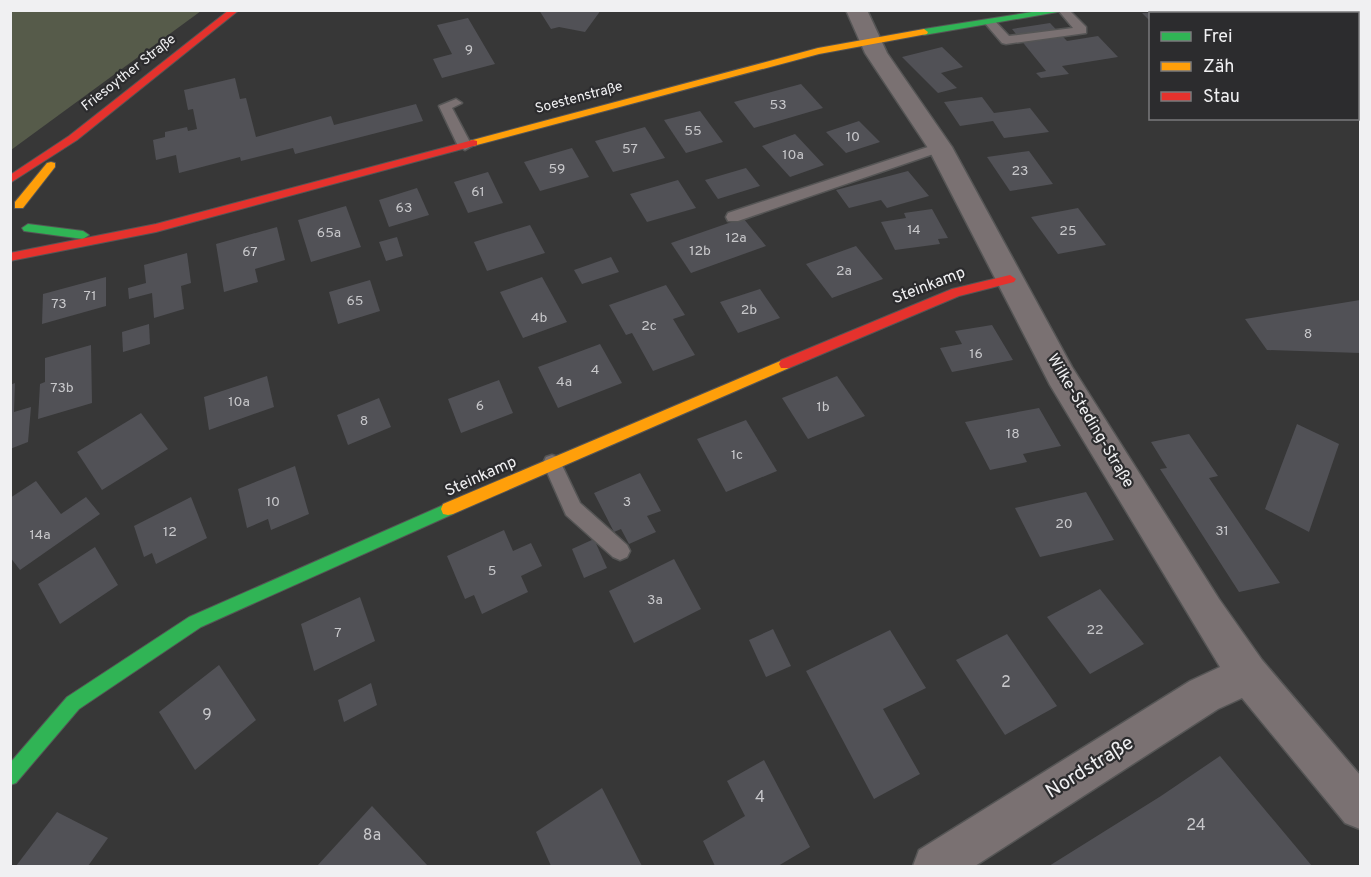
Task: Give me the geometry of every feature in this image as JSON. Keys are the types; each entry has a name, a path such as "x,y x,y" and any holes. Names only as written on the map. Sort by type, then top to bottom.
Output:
{"street":[{"name":"Friesoyther Straße","path":"10,180 73,138 235,10"},
{"name":"Wilke-Steding-Straße","path":"856,10 869,40 940,147 1061,376 1206,612 1248,674 1360,808"},
{"name":"Soestenstraße","path":"10,256 106,239 185,220 818,51 869,40 1064,11"},
{"name":"Friesoyther Straße","path":"28,228 24,211 15,203 73,138"},
{"name":"Soestenstraße","path":"28,228 106,239"},
{"path":"10,256 24,239 28,228"},
{"name":"Steinkamp","path":"10,777 73,703 195,622 552,463 956,292 1010,279"},
{"name":"Nordstraße","path":"935,867 1204,695 1248,674"}],"lane":[{"path":"990,21 1006,40 1082,30 1064,11"},
{"path":"456,103 445,106 465,146"},
{"path":"733,217 940,147"},
{"path":"552,463 573,508 620,552"}],"green space":[{"path":"11,10 201,10 201,11 11,150"}],"building":[{"path":"539,10 601,10 585,32 559,27 551,29"},
{"path":"1230,10 1232,12 1171,12"},
{"path":"1287,10 1334,10 1336,12 1290,12"},
{"path":"1142,13 1149,13 1149,20"},
{"path":"468,18 495,64 442,78 433,59 452,54 437,25"},
{"path":"1050,23 1067,41 1098,36 1118,57 1062,66 1069,74 1041,78 1036,73 1046,71 1012,29"},
{"path":"942,47 963,67 941,73 957,88 938,93 902,57"},
{"path":"235,78 240,99 246,98 256,137 331,116 334,125 416,104 423,121 295,154 293,148 241,161 240,157 179,173 176,155 156,160 153,140 165,137 165,132 187,127 188,131 197,129 193,109 188,110 184,90"},
{"path":"801,84 823,108 754,128 734,102"},
{"path":"982,97 994,113 1030,108 1049,132 1004,138 993,121 960,126 944,102"},
{"path":"700,111 723,142 686,153 664,120"},
{"path":"859,121 880,142 846,153 826,132"},
{"path":"645,127 665,158 613,172 595,141"},
{"path":"795,134 824,165 790,177 762,146"},
{"path":"572,148 589,177 540,191 524,162"},
{"path":"1029,151 1053,184 1010,191 987,157"},
{"path":"746,168 760,186 718,199 705,180"},
{"path":"908,171 929,196 887,208 881,200 849,208 836,190"},
{"path":"488,172 503,203 468,213 454,182"},
{"path":"678,180 696,208 647,222 630,194"},
{"path":"417,188 429,215 389,227 379,200"},
{"path":"346,206 361,247 311,262 298,220"},
{"path":"1078,208 1106,245 1058,254 1031,217"},
{"path":"932,209 948,238 938,239 940,244 895,250 881,222 906,218 904,213"},
{"path":"743,218 766,246 691,273 671,243"},
{"path":"530,225 545,253 487,271 474,242"},
{"path":"277,227 285,260 255,269 258,282 224,292 216,244"},
{"path":"397,237 403,256 386,261 379,242"},
{"path":"856,246 883,279 832,298 806,264"},
{"path":"187,253 191,283 181,286 184,309 154,318 152,293 129,299 128,288 146,283 144,265"},
{"path":"611,257 619,272 582,284 574,270"},
{"path":"106,277 106,306 42,324 43,294"},
{"path":"542,277 567,322 523,338 500,292"},
{"path":"370,280 380,311 338,324 329,292"},
{"path":"666,285 685,315 673,319 695,355 653,371 632,333 626,335 609,305"},
{"path":"760,289 780,318 738,333 720,302"},
{"path":"1360,300 1360,353 1267,350 1245,319"},
{"path":"149,324 150,344 123,352 122,332"},
{"path":"992,325 1013,360 952,372 940,348 962,344 955,331"},
{"path":"600,344 622,383 558,408 538,367"},
{"path":"91,345 92,403 38,419 40,384 45,382 45,358"},
{"path":"267,376 274,407 209,430 204,397"},
{"path":"837,376 865,416 808,439 782,398"},
{"path":"499,380 513,413 461,433 448,399"},
{"path":"15,383 14,412 31,407 28,442 10,449 10,385"},
{"path":"379,398 391,427 348,445 337,415"},
{"path":"1039,408 1061,446 1023,454 1027,462 990,470 965,422"},
{"path":"141,413 168,449 102,490 77,452"},
{"path":"746,420 777,471 726,492 697,439"},
{"path":"1297,424 1339,444 1309,532 1265,509"},
{"path":"1189,434 1218,476 1209,478 1280,583 1239,592 1160,469 1167,468 1151,442"},
{"path":"295,466 309,514 271,530 268,519 247,528 238,489"},
{"path":"640,473 661,511 647,516 656,532 629,544 621,529 614,532 594,493"},
{"path":"36,481 61,514 86,497 100,514 20,570 10,557 10,498"},
{"path":"1086,492 1114,540 1040,557 1015,508"},
{"path":"191,497 207,538 156,564 152,553 144,557 134,526"},
{"path":"504,530 513,551 531,543 542,566 521,576 528,592 482,614 474,595 465,599 447,556"},
{"path":"594,539 607,568 584,578 572,549"},
{"path":"95,547 118,585 60,624 38,584"},
{"path":"674,559 701,609 634,643 609,591"},
{"path":"1100,589 1144,644 1090,674 1047,617"},
{"path":"360,597 375,641 314,671 301,624"},
{"path":"773,629 791,666 766,677 749,640"},
{"path":"890,630 926,688 883,709 920,774 874,799 806,671"},
{"path":"1007,634 1057,706 1005,735 956,660"},
{"path":"219,665 256,720 195,770 159,712"},
{"path":"371,683 377,705 344,722 338,700"},
{"path":"1220,756 1312,866 1049,866 1161,796"},
{"path":"764,760 810,847 778,866 715,866 703,841 745,816 727,781"},
{"path":"602,788 642,866 551,866 536,832"},
{"path":"372,806 428,866 317,866"},
{"path":"57,812 108,838 88,866 16,866"}],"traffic: fast":[{"path":"924,32 1065,10"},
{"path":"28,228 83,235"},
{"path":"10,777 73,703 195,622 448,509"}],"traffic: slow":[{"path":"473,143 818,51 924,32"},
{"path":"19,205 51,165"},
{"path":"448,509 785,364"}],"traffic: jam":[{"path":"10,180 73,138 235,10"},
{"path":"10,257 156,228 473,143"},
{"path":"785,364 956,292 1010,279"}]}
